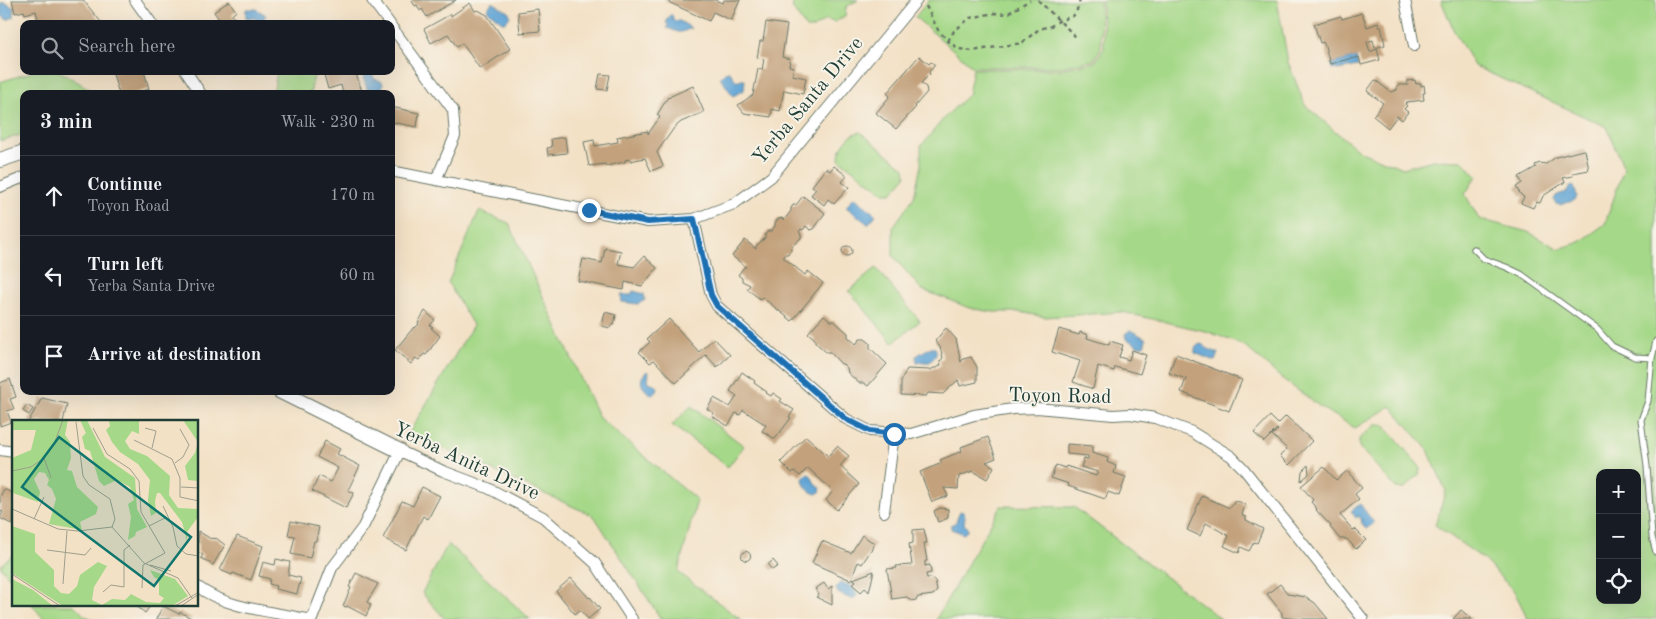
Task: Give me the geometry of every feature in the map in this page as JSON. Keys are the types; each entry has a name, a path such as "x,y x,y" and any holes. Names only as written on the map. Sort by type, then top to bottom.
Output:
{"street":[{"path":"135,0 149,20"},
{"path":"372,0 386,20"},
{"name":"Yerba Santa Drive","path":"395,172 648,222 694,219 734,204 771,177 917,0"},
{"path":"1405,0 1414,46"},
{"path":"395,32 453,110 456,136 436,180"},
{"path":"189,75 198,90"},
{"path":"0,160 20,153"},
{"path":"0,187 20,180"},
{"name":"Toyon Road","path":"694,219 711,295 717,306 846,419 870,431 911,434 974,415 1013,409 1037,408 1113,415 1130,414 1155,418 1192,432 1231,456 1243,468 1363,619"},
{"name":"Yerba Anita Drive","path":"287,395 443,471 488,488 544,517 595,563 632,619"},
{"path":"884,512 894,434"},
{"path":"312,619 332,568 363,527 400,451"},
{"path":"199,588 229,602 262,611 282,613 307,619"}],"lane":[{"path":"1474,249 1484,259 1521,274 1598,329 1612,346 1635,358 1652,358"},
{"path":"1656,341 1652,358 1648,401 1641,420 1647,466 1652,537 1656,552"}],"path":[{"path":"922,0 938,30 948,41 965,51 1016,44 1027,40 1039,29 1051,26 1059,20 1076,13 1080,0"},
{"path":"948,41 954,31 970,18 994,13 1007,14 1030,0"},
{"path":"1038,0 1076,37"}],"green space":[{"path":"794,0 858,0 846,7 845,16 835,22 826,20 813,28 806,28 792,8"},
{"path":"929,0 1100,0 1101,48 1094,60 1060,67 973,67 915,17"},
{"path":"1102,0 1277,0 1288,62 1305,105 1361,152 1403,168 1433,160 1462,161 1477,176 1465,194 1479,219 1528,232 1559,249 1580,242 1605,224 1624,168 1607,127 1474,66 1453,29 1441,0 1656,0 1656,619 1528,619 1514,591 1482,558 1435,525 1446,491 1428,450 1391,406 1355,428 1319,406 1280,377 1245,346 1209,332 1122,312 1045,317 1020,312 993,312 969,308 922,290 893,256 893,227 914,197 921,165 921,146 945,117 968,95 973,69 1060,69 1095,62 1104,48"},
{"path":"22,75 66,75 91,90 20,90 20,135 0,141 0,82"},
{"path":"276,75 314,75 311,90 274,90"},
{"path":"860,132 905,168 906,176 892,193 884,193 839,159 839,154 848,138"},
{"path":"479,211 509,223 599,418 697,500 678,572 740,619 661,619 594,516 409,433 473,325 448,283"},
{"path":"876,268 920,321 893,343 849,291"},
{"path":"691,406 744,446 728,467 672,425"},
{"path":"1375,425 1384,425 1420,467 1419,475 1404,489 1396,488 1359,447 1359,439"},
{"path":"1001,506 1074,507 1221,619 936,619"},
{"path":"448,544 530,619 445,619 422,593"},
{"path":"12,555 12,581 0,566"},
{"path":"33,606 75,606 85,616 92,619 44,619"}],"water":[{"path":"492,2 509,12 510,16 506,22 502,22 487,10"},
{"path":"1,3 6,3 14,8 14,17 7,20 0,14"},
{"path":"246,9 256,9 266,15 262,20 246,18"},
{"path":"670,15 672,15 674,21 680,21 691,28 677,32 667,28 668,25 666,23"},
{"path":"1356,57 1358,66 1337,70 1336,68 1332,69 1331,64"},
{"path":"729,71 737,82 745,80 744,90 733,96 720,77"},
{"path":"362,75 373,75 374,79 381,81 383,84 382,90 368,90"},
{"path":"1574,186 1577,196 1575,200 1560,205 1556,204 1554,200 1556,196 1568,191 1569,187"},
{"path":"854,197 876,215 868,224 846,207"},
{"path":"633,291 644,294 645,300 638,304 622,302 621,295 631,295"},
{"path":"1130,330 1145,338 1144,346 1137,346 1126,339 1125,334"},
{"path":"1202,344 1206,348 1218,353 1215,361 1195,353 1195,348"},
{"path":"931,347 936,349 936,355 930,362 917,362 916,356"},
{"path":"647,371 649,373 649,382 658,388 652,395 645,390 641,381"},
{"path":"807,474 811,476 821,489 820,492 813,493 806,487 803,479"},
{"path":"1360,504 1374,523 1366,529 1359,516 1356,518 1351,511"},
{"path":"960,511 965,516 964,524 968,528 964,534 951,529 951,525 956,522"},
{"path":"840,583 851,587 857,596 851,599 838,593 836,589"}],"building":[{"path":"12,0 83,0 99,20 38,20 36,11 25,14 24,11 15,13"},
{"path":"413,0 456,0 427,17 422,9 420,11 417,5 415,6"},
{"path":"664,0 715,0 722,3 724,0 740,0 731,20 713,12 709,21"},
{"path":"229,1 236,11 232,15 236,20 218,20 219,19 214,12"},
{"path":"470,3 475,11 478,10 487,15 510,49 480,69 462,43 457,47 448,34 431,43 424,29 451,14 451,16"},
{"path":"538,9 540,31 520,33 518,12"},
{"path":"1362,13 1367,27 1378,23 1379,27 1381,26 1385,45 1375,48 1373,40 1367,42 1370,52 1377,49 1380,60 1361,65 1359,57 1330,64 1325,46 1323,42 1320,43 1314,24 1341,16 1342,19"},
{"path":"766,22 787,25 782,57 790,59 789,66 794,67 792,75 806,78 803,94 784,90 780,111 772,109 771,117 744,113 738,105 753,95 758,69 762,70 764,59 757,58 760,41 763,41"},
{"path":"919,56 929,64 931,62 935,65 929,72 930,74 921,83 926,87 927,92 896,129 876,113 890,96 887,93"},
{"path":"600,74 610,75 607,90 597,89"},
{"path":"113,75 145,75 149,89 146,90 118,90"},
{"path":"324,75 356,75 362,90 342,90 341,85 328,89"},
{"path":"1375,80 1391,92 1397,90 1398,85 1408,85 1407,81 1415,80 1416,84 1421,83 1421,86 1424,85 1424,100 1407,102 1405,104 1407,106 1404,109 1408,112 1402,120 1397,116 1388,128 1373,116 1383,103 1367,91"},
{"path":"693,86 704,112 681,122 674,128 657,152 663,166 651,171 645,158 625,160 625,162 606,166 605,164 589,166 584,142 594,140 595,146 618,142 617,137 648,131 648,134 660,117 657,115 668,97"},
{"path":"395,108 419,113 417,127 395,123"},
{"path":"565,137 567,153 548,155 547,148 552,147 551,139"},
{"path":"1585,150 1589,170 1573,173 1573,176 1563,178 1565,182 1543,196 1540,203 1536,202 1533,208 1521,203 1524,197 1516,187 1522,183 1519,177 1536,167 1535,165 1540,163 1546,164 1556,157"},
{"path":"834,166 847,176 842,182 849,187 834,204 828,199 824,205 811,195 816,189 812,186 826,168 830,171"},
{"path":"803,196 825,213 814,229 810,230 806,226 803,230 801,229 799,232 801,238 791,247 788,254 785,254 783,257 805,275 808,271 823,283 792,321 762,297 760,299 747,289 750,285 742,281 742,278 738,275 746,267 732,256 745,240 756,249 756,246 765,238 768,231 771,231 778,219 782,218 784,220 793,205 796,205"},
{"path":"845,246 849,246 852,251 851,255 845,256 842,253 842,249"},
{"path":"605,248 621,251 618,264 634,267 644,256 657,268 642,286 625,282 624,290 578,281 583,259 602,263"},
{"path":"425,311 435,320 430,325 440,336 426,355 424,354 419,360 416,358 411,364 395,350 414,327 419,324"},
{"path":"605,312 616,315 614,325 611,325 610,328 602,326"},
{"path":"824,315 848,333 848,337 856,344 860,339 865,339 870,343 870,348 887,364 868,386 864,383 859,383 848,373 847,368 843,364 830,352 826,352 808,333"},
{"path":"669,319 699,352 714,338 730,355 717,367 706,355 676,383 654,360 650,363 639,352 650,342 647,339"},
{"path":"946,328 956,339 961,362 963,359 971,357 977,367 977,382 960,386 958,380 943,394 928,393 926,396 901,395 901,380 907,369 930,370 941,365 942,354 940,347 935,341"},
{"path":"1059,329 1079,335 1080,332 1088,335 1087,338 1109,345 1110,341 1123,345 1119,357 1129,360 1132,350 1146,355 1140,374 1115,367 1114,371 1098,366 1093,389 1073,382 1080,361 1052,352"},
{"path":"1176,354 1242,380 1229,411 1181,392 1186,379 1169,373"},
{"path":"742,372 755,381 754,383 766,393 771,396 773,393 782,399 780,401 794,410 789,417 791,418 775,439 762,431 766,425 743,410 740,415 736,413 728,426 712,416 714,413 707,409 714,398 730,407 737,396 730,391"},
{"path":"10,379 16,397 10,399 14,409 7,411 11,422 0,426 0,383"},
{"path":"42,398 67,404 63,420 29,420"},
{"path":"27,405 33,409 29,415 23,411"},
{"path":"1270,416 1278,424 1286,416 1312,441 1289,465 1280,456 1287,449 1272,435 1277,429 1264,442 1254,433"},
{"path":"806,436 828,456 837,446 849,456 840,466 859,484 837,510 826,500 833,491 808,468 800,476 794,471 792,473 781,462"},
{"path":"988,437 996,458 986,462 994,467 987,479 973,471 959,476 958,489 944,488 948,496 932,502 920,472 942,463 940,460 962,451 961,447"},
{"path":"325,441 340,449 337,454 360,466 348,490 354,493 346,508 312,491 319,476 331,482 338,468 317,457"},
{"path":"1067,444 1092,446 1092,453 1108,458 1107,462 1116,466 1114,473 1126,477 1119,496 1108,492 1105,499 1051,478 1056,465 1065,468 1066,466 1096,476 1098,472 1081,467 1084,458 1088,459 1088,456 1067,454"},
{"path":"1308,465 1309,474 1301,481 1302,471"},
{"path":"1324,467 1336,480 1347,471 1362,488 1355,494 1359,499 1340,515 1353,530 1355,529 1366,540 1356,549 1347,539 1340,539 1316,510 1311,502 1313,500 1301,486"},
{"path":"422,487 440,496 428,519 423,516 406,550 383,538 402,501 413,506"},
{"path":"4,489 12,493 12,524 0,518 3,512 0,511 0,497"},
{"path":"1202,496 1230,508 1235,501 1245,505 1242,515 1246,517 1246,520 1263,529 1257,543 1254,542 1249,551 1241,547 1239,553 1224,546 1229,536 1206,523 1200,536 1187,530"},
{"path":"940,508 948,509 948,518 938,522 934,511"},
{"path":"291,521 319,527 310,558 291,554 295,536 288,535"},
{"path":"924,529 927,543 924,543 927,561 925,561 925,566 930,565 931,573 926,574 927,578 935,581 937,591 933,595 918,597 916,600 911,601 907,597 892,599 887,569 897,568 896,566 912,565 909,544 913,543 913,530"},
{"path":"199,532 211,539 216,538 225,545 213,565 201,558 203,555 199,553"},
{"path":"862,535 875,544 862,564 858,562 851,580 812,563 822,541 851,553"},
{"path":"237,536 263,546 251,580 220,570"},
{"path":"746,551 751,556 746,561 741,556"},
{"path":"276,559 290,562 288,575 301,578 297,594 275,589 276,586 269,584 270,579 259,576 263,562 275,565"},
{"path":"773,560 778,566 772,570 768,565"},
{"path":"874,571 869,592 865,588 861,592 852,584 856,581 853,579"},
{"path":"356,573 378,584 367,602 371,605 366,616 347,606 343,606"},
{"path":"571,578 600,609 588,619 580,610 575,614 556,591"},
{"path":"824,583 828,589 832,586 832,605 816,597 819,595 815,589"},
{"path":"1280,584 1288,594 1306,597 1315,603 1328,619 1282,617 1282,613 1267,594"},
{"path":"136,606 150,606 145,613"},
{"path":"163,606 179,614 180,612 193,619 156,619"},
{"path":"1461,610 1472,619 1453,619"}],"route":[{"path":"589,210 648,222 694,219 711,295 717,306 846,419 870,431 894,434"}]}
